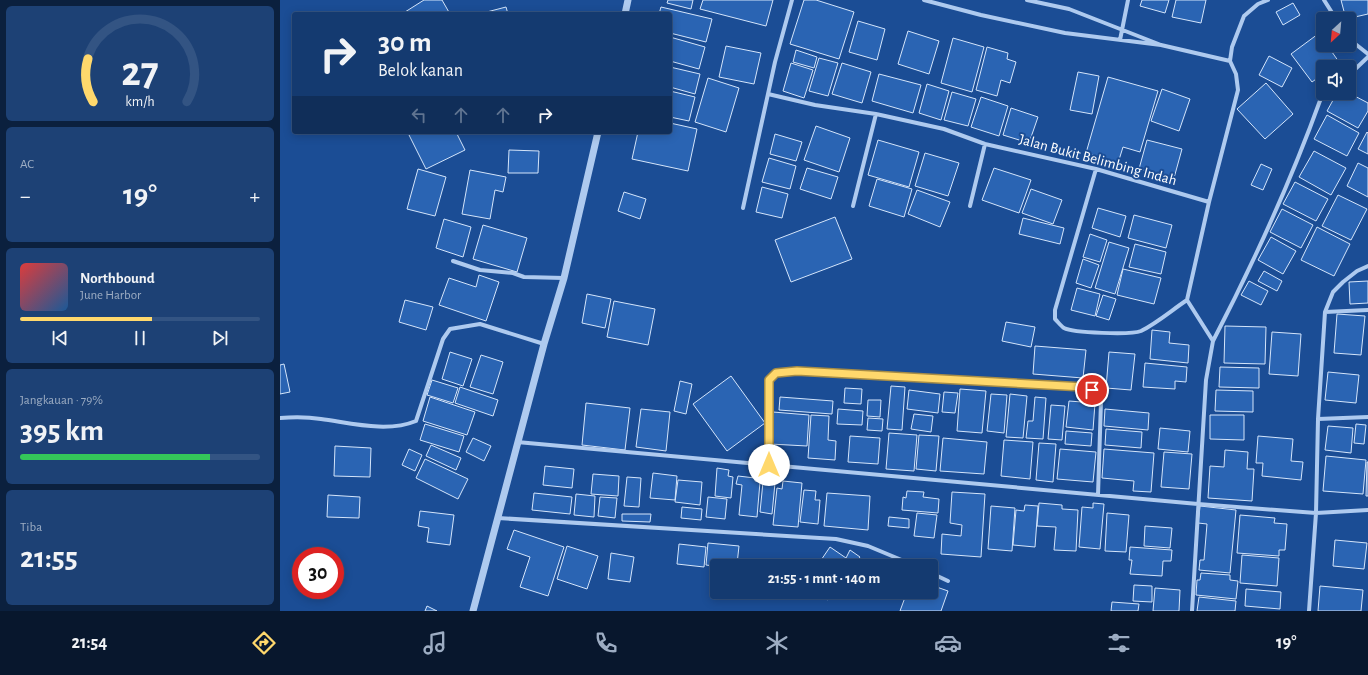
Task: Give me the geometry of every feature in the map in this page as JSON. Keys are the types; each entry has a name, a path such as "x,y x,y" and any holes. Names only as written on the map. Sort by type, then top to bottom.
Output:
{"street":[{"path":"625,12 628,0"},
{"path":"743,208 768,94 792,0"},
{"path":"924,0 981,15 1065,33 1161,45 1230,62"},
{"path":"1027,0 1069,9 1161,45"},
{"path":"1120,40 1128,0"},
{"path":"1096,169 1055,310 1055,319 1064,328 1074,331 1128,333 1139,331 1187,300 1209,202 1238,90 1236,74 1230,62 1232,47 1244,16 1258,4 1268,0"},
{"path":"1324,0 1332,12"},
{"path":"1356,45 1368,55 1356,68"},
{"name":"Jalan Bukit Belimbing Indah","path":"768,94 815,105 876,114 944,129 986,144 1096,169 1209,202"},
{"path":"1192,611 1206,380 1213,341 1259,247 1302,150 1319,100"},
{"path":"852,206 876,114"},
{"path":"473,611 517,442 564,278 598,134"},
{"path":"970,206 986,144"},
{"path":"453,261 480,270 513,273 524,277 564,278"},
{"path":"1310,611 1316,513 1318,419 1324,312 1333,292 1357,271 1368,266"},
{"path":"1187,300 1213,341"},
{"path":"1324,312 1368,310"},
{"path":"280,418 320,419 351,424 404,426 416,421 443,339 450,329 480,324 544,344"},
{"path":"769,465 769,380 776,373 797,371 1084,387 1092,390 1101,401 1098,495"},
{"path":"1318,419 1368,417"},
{"path":"517,442 1198,504 1316,513 1368,510"},
{"path":"498,518 836,539 868,546 899,559"},
{"path":"938,576 948,581"}],"building":[{"path":"424,0 442,0 449,12 405,12"},
{"path":"668,0 693,0 691,9 667,3"},
{"path":"703,0 773,0 766,26 700,9"},
{"path":"804,0 816,0 854,12 839,59 790,44"},
{"path":"1142,0 1169,0 1165,13 1140,6"},
{"path":"1176,0 1206,0 1201,23 1172,17"},
{"path":"1341,0 1368,0 1368,14 1356,17 1356,12 1344,12"},
{"path":"1293,3 1300,15 1283,25 1276,12"},
{"path":"506,7 507,12 487,12"},
{"path":"661,7 712,19 706,42 672,34 672,12 660,12"},
{"path":"858,21 885,29 877,60 849,52"},
{"path":"908,31 939,41 929,74 898,64"},
{"path":"1316,35 1316,52 1332,52 1338,60 1316,60 1316,79 1312,82 1291,54"},
{"path":"672,38 705,47 699,69 672,62"},
{"path":"953,38 984,47 972,92 941,83"},
{"path":"726,46 761,53 754,84 719,77"},
{"path":"987,47 1008,53 1007,59 1016,62 1010,83 1001,80 997,96 976,90"},
{"path":"796,50 817,57 814,68 793,62"},
{"path":"1269,56 1292,68 1282,87 1259,75"},
{"path":"819,58 838,63 828,96 809,91"},
{"path":"791,63 813,70 804,98 783,91"},
{"path":"842,63 871,72 862,103 832,94"},
{"path":"672,67 700,74 695,94 672,88"},
{"path":"1078,72 1099,76 1092,114 1070,110"},
{"path":"879,74 921,85 913,113 872,101"},
{"path":"1108,77 1158,91 1140,152 1123,147 1118,163 1086,153"},
{"path":"708,78 739,88 726,132 695,122"},
{"path":"1266,83 1293,114 1265,139 1237,109"},
{"path":"927,84 949,91 941,120 919,113"},
{"path":"1162,89 1190,99 1179,131 1151,121"},
{"path":"672,91 695,97 689,121 672,117"},
{"path":"952,92 976,99 968,126 944,120"},
{"path":"981,97 1008,106 999,136 971,127"},
{"path":"1356,97 1368,103 1368,111 1358,128 1327,111 1333,100 1356,100"},
{"path":"1011,108 1038,117 1029,143 1003,135"},
{"path":"1327,115 1359,133 1347,156 1314,139"},
{"path":"672,123 697,129 688,171 632,159 638,134 672,134"},
{"path":"816,126 850,138 839,172 804,160"},
{"path":"1367,132 1368,133 1368,154 1358,149"},
{"path":"457,134 465,150 426,169 409,135"},
{"path":"775,134 802,142 796,161 770,154"},
{"path":"878,140 919,152 909,187 868,175"},
{"path":"1147,140 1182,149 1174,178 1139,169"},
{"path":"509,150 539,151 538,173 508,173"},
{"path":"1314,151 1346,168 1331,195 1299,177"},
{"path":"925,153 959,163 948,196 915,186"},
{"path":"769,158 796,166 790,189 762,182"},
{"path":"1358,163 1368,168 1368,197 1347,186"},
{"path":"1261,164 1272,169 1263,190 1251,185"},
{"path":"807,168 838,177 831,199 800,189"},
{"path":"994,168 1031,180 1019,213 982,200"},
{"path":"418,169 446,177 435,216 407,209"},
{"path":"470,170 506,177 503,192 495,190 490,219 462,214"},
{"path":"877,179 912,189 904,217 869,206"},
{"path":"1295,182 1328,199 1316,221 1283,204"},
{"path":"762,187 788,194 782,218 756,212"},
{"path":"1031,189 1062,200 1053,224 1022,213"},
{"path":"917,190 950,202 940,227 908,214"},
{"path":"624,192 646,199 640,219 618,211"},
{"path":"1338,195 1367,209 1351,240 1322,226"},
{"path":"1098,208 1126,216 1120,237 1092,228"},
{"path":"1282,209 1313,225 1301,248 1270,232"},
{"path":"1134,215 1172,225 1166,248 1128,238"},
{"path":"835,217 852,259 791,282 775,240"},
{"path":"1023,218 1064,228 1060,244 1019,234"},
{"path":"444,219 471,227 463,257 436,248"},
{"path":"483,225 527,238 517,272 473,259"},
{"path":"1317,227 1350,244 1334,276 1301,260"},
{"path":"1090,234 1107,240 1100,262 1083,257"},
{"path":"1271,237 1296,251 1283,274 1258,260"},
{"path":"1109,242 1129,248 1115,294 1095,288"},
{"path":"1135,244 1166,252 1161,274 1129,267"},
{"path":"1083,259 1099,265 1091,288 1076,283"},
{"path":"1123,269 1161,278 1154,304 1117,295"},
{"path":"1264,271 1282,281 1277,291 1258,281"},
{"path":"479,275 499,282 486,321 439,305 449,278 476,287"},
{"path":"1249,281 1268,291 1261,305 1241,295"},
{"path":"1368,281 1368,303 1350,304 1349,282"},
{"path":"1077,288 1100,294 1095,316 1071,310"},
{"path":"587,294 611,299 605,328 582,323"},
{"path":"1103,295 1116,299 1109,320 1096,316"},
{"path":"405,300 433,307 426,330 399,322"},
{"path":"614,301 655,309 648,345 607,337"},
{"path":"1337,314 1365,316 1361,355 1334,353"},
{"path":"1006,322 1035,327 1031,347 1002,341"},
{"path":"1225,326 1266,327 1265,364 1224,363"},
{"path":"1152,330 1170,332 1169,343 1189,345 1188,363 1150,359"},
{"path":"1272,332 1301,334 1298,376 1269,374"},
{"path":"1035,346 1086,350 1083,378 1033,374"},
{"path":"450,352 472,359 463,386 442,379"},
{"path":"1109,352 1135,354 1131,390 1106,388"},
{"path":"481,355 503,362 493,394 470,387"},
{"path":"1145,363 1187,367 1186,382 1175,381 1175,389 1143,387"},
{"path":"284,364 290,392 280,394 280,365"},
{"path":"1220,367 1259,368 1259,388 1219,387"},
{"path":"1328,372 1359,375 1356,403 1325,400"},
{"path":"731,376 765,423 727,451 693,404"},
{"path":"432,380 458,388 453,403 427,395"},
{"path":"680,381 692,384 686,414 674,411"},
{"path":"891,386 905,387 902,430 887,429"},
{"path":"460,387 498,400 493,416 455,403"},
{"path":"845,388 862,389 861,404 844,403"},
{"path":"960,389 986,391 982,433 957,431"},
{"path":"909,390 940,394 938,413 907,409"},
{"path":"1216,390 1253,391 1253,412 1215,411"},
{"path":"944,392 958,393 955,413 942,412"},
{"path":"991,394 1007,395 1004,433 987,431"},
{"path":"1010,394 1027,396 1023,438 1006,437"},
{"path":"430,397 475,412 467,435 423,421"},
{"path":"780,397 833,401 832,414 779,410"},
{"path":"1035,397 1046,398 1043,439 1026,438 1028,421 1033,421"},
{"path":"868,400 881,400 880,417 867,416"},
{"path":"1069,401 1095,403 1093,430 1066,427"},
{"path":"586,403 630,408 625,450 582,445"},
{"path":"1051,405 1065,406 1062,440 1048,439"},
{"path":"641,409 670,412 666,451 636,447"},
{"path":"838,409 863,411 862,425 837,424"},
{"path":"1105,409 1149,413 1148,430 1104,426"},
{"path":"773,412 809,415 807,446 770,444"},
{"path":"914,414 933,416 931,432 911,429"},
{"path":"811,415 829,416 828,440 836,441 835,460 808,458"},
{"path":"1210,415 1244,415 1244,440 1210,439"},
{"path":"868,418 883,419 882,431 867,430"},
{"path":"425,424 464,436 459,452 420,440"},
{"path":"1356,424 1366,425 1364,444 1354,443"},
{"path":"1328,426 1353,428 1351,453 1325,450"},
{"path":"1160,428 1190,431 1188,452 1158,449"},
{"path":"1106,429 1142,432 1141,448 1105,445"},
{"path":"1066,431 1092,433 1091,446 1065,444"},
{"path":"889,433 917,435 914,471 886,469"},
{"path":"919,435 939,436 936,471 916,469"},
{"path":"850,436 880,438 878,464 848,462"},
{"path":"1258,436 1293,439 1291,461 1303,462 1301,480 1262,476 1263,463 1256,463"},
{"path":"473,438 491,446 484,461 466,452"},
{"path":"943,438 987,442 984,474 940,471"},
{"path":"1004,440 1033,442 1030,479 1001,476"},
{"path":"1039,443 1056,444 1053,482 1036,480"},
{"path":"431,445 461,458 456,470 426,456"},
{"path":"335,446 371,448 370,477 334,476"},
{"path":"409,449 422,455 415,471 402,465"},
{"path":"1060,449 1096,452 1093,482 1057,479"},
{"path":"1104,449 1154,453 1151,492 1133,491 1134,481 1102,478"},
{"path":"1225,450 1248,452 1247,469 1254,469 1252,501 1208,498 1210,466 1224,467"},
{"path":"1164,452 1192,454 1189,489 1161,487"},
{"path":"1326,456 1366,460 1363,494 1323,491"},
{"path":"425,459 468,479 458,499 416,478"},
{"path":"1367,462 1368,496 1366,496"},
{"path":"545,466 574,469 572,488 543,485"},
{"path":"717,468 729,470 728,476 733,477 731,498 715,496"},
{"path":"653,473 677,476 675,500 650,498"},
{"path":"593,474 619,476 618,496 591,494"},
{"path":"738,476 755,478 755,481 760,482 757,517 739,515 742,485 736,484"},
{"path":"627,477 641,478 639,507 624,506"},
{"path":"678,480 702,482 700,505 675,502"},
{"path":"783,481 802,483 798,527 773,525 777,488 782,489"},
{"path":"763,482 775,483 772,514 760,512"},
{"path":"804,490 816,491 815,500 820,500 818,524 800,522"},
{"path":"907,491 924,492 923,497 939,499 938,513 902,510 903,497 906,498"},
{"path":"952,492 985,494 981,557 941,554 942,534 961,536 962,525 950,523"},
{"path":"534,493 572,497 570,514 532,510"},
{"path":"827,493 870,496 868,530 824,526"},
{"path":"576,494 595,496 594,517 574,515"},
{"path":"328,495 360,497 359,518 327,517"},
{"path":"600,497 617,498 615,518 598,516"},
{"path":"708,497 727,499 725,519 706,517"},
{"path":"1039,503 1062,505 1062,509 1078,510 1076,551 1054,550 1056,527 1037,526"},
{"path":"1093,503 1104,504 1100,549 1079,547 1082,507 1093,508"},
{"path":"1025,505 1038,506 1035,547 1013,545 1016,510 1024,511"},
{"path":"991,506 1015,508 1012,551 988,549"},
{"path":"1200,506 1236,510 1230,573 1199,570 1200,560 1204,560 1207,524 1198,523"},
{"path":"682,507 702,509 701,520 681,518"},
{"path":"420,511 454,515 450,545 427,542 429,528 418,526"},
{"path":"917,513 937,515 934,538 914,536"},
{"path":"1107,513 1129,515 1126,552 1105,551"},
{"path":"622,514 651,514 650,522 622,521"},
{"path":"1240,515 1275,518 1274,523 1287,524 1285,550 1279,550 1279,556 1237,553"},
{"path":"889,517 909,519 909,528 888,526"},
{"path":"1145,526 1172,528 1170,548 1144,546"},
{"path":"514,530 564,547 548,596 520,587 530,557 507,549"},
{"path":"1335,540 1367,543 1364,569 1333,566"},
{"path":"708,543 739,546 738,559 710,559 710,566 706,565"},
{"path":"679,544 706,547 704,567 677,564"},
{"path":"567,546 598,556 587,589 557,579"},
{"path":"830,547 846,558 850,550 860,557 858,559 822,559"},
{"path":"1130,547 1172,550 1171,561 1163,561 1162,576 1130,574 1132,560 1129,560"},
{"path":"611,553 634,557 630,582 608,579"},
{"path":"1242,555 1279,558 1277,586 1240,583"},
{"path":"1201,573 1230,575 1230,580 1238,581 1236,599 1196,595 1197,580 1200,580"},
{"path":"1134,585 1152,586 1152,602 1133,601"},
{"path":"1320,586 1363,590 1361,611 1318,611"},
{"path":"938,587 948,591 941,611 900,611 904,599 938,599"},
{"path":"1155,588 1180,590 1179,611 1153,611"},
{"path":"1246,589 1281,592 1280,609 1245,606"},
{"path":"1199,597 1236,601 1235,611 1197,611"},
{"path":"1112,602 1139,604 1138,611 1111,611"},
{"path":"427,606 437,611 425,611"}],"route":[{"path":"769,465 769,380 776,373 797,371 1084,387 1092,390"}]}
